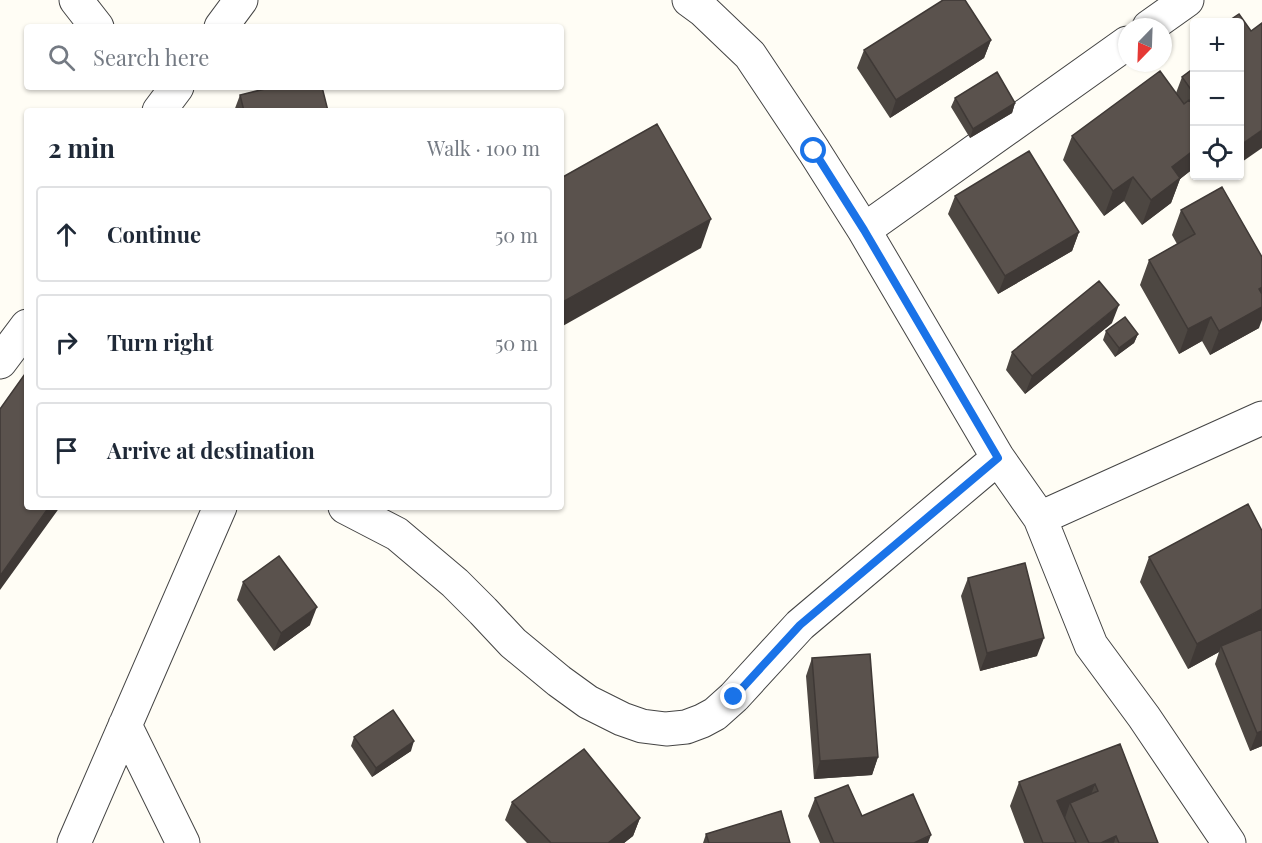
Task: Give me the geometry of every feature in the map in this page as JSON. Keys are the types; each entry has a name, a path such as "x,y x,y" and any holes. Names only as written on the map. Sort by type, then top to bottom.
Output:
{"street":[{"path":"76,0 95,24"},
{"path":"223,24 241,0"},
{"path":"689,0 704,11 750,55 864,230 998,458 1041,518 1091,645 1144,717 1229,843"},
{"path":"1162,18 1187,0"},
{"path":"864,230 1118,49"},
{"path":"0,362 24,330"},
{"path":"1041,518 1262,418"},
{"path":"351,510 397,534 455,583 513,643 588,702 642,726 666,729 686,727 715,714 734,697 800,625 998,458"},
{"path":"74,843 219,510"},
{"path":"125,725 183,843"}],"building":[{"path":"943,0 965,0 991,40 896,100 864,50"},
{"path":"1244,21 1251,31 1262,23 1262,130 1244,143"},
{"path":"1190,71 1190,88 1182,77"},
{"path":"997,72 1015,103 973,129 955,98"},
{"path":"1159,72 1184,104 1190,101 1190,153 1172,167 1180,178 1151,200 1133,177 1113,191 1072,136"},
{"path":"261,90 323,90 327,108 243,108 240,95"},
{"path":"657,124 711,219 564,301 564,176"},
{"path":"1029,151 1079,232 1005,276 955,196"},
{"path":"1222,187 1262,257 1262,287 1259,289 1262,294 1262,307 1219,331 1211,317 1188,329 1149,260 1195,234 1181,210"},
{"path":"1099,281 1119,305 1032,376 1012,352"},
{"path":"1125,317 1138,334 1119,348 1106,331"},
{"path":"24,375 24,510 47,510 0,576 0,409"},
{"path":"1248,504 1262,531 1262,609 1197,644 1149,557"},
{"path":"279,556 317,607 281,633 243,582"},
{"path":"1025,563 1044,638 987,653 968,578"},
{"path":"1262,629 1262,731 1257,733 1221,646"},
{"path":"870,654 878,757 820,761 812,658"},
{"path":"393,710 414,741 376,768 354,737"},
{"path":"1120,744 1158,843 1119,843 1116,836 1101,843 1089,843 1070,803 1098,791 1095,784 1057,801 1076,843 1043,843 1019,782"},
{"path":"584,749 640,818 608,843 551,843 512,802"},
{"path":"848,785 862,816 913,794 931,835 914,843 834,843 815,798"},
{"path":"781,811 790,843 709,843 706,834"}],"route":[{"path":"734,697 800,625 998,458 864,230 814,151"}]}
